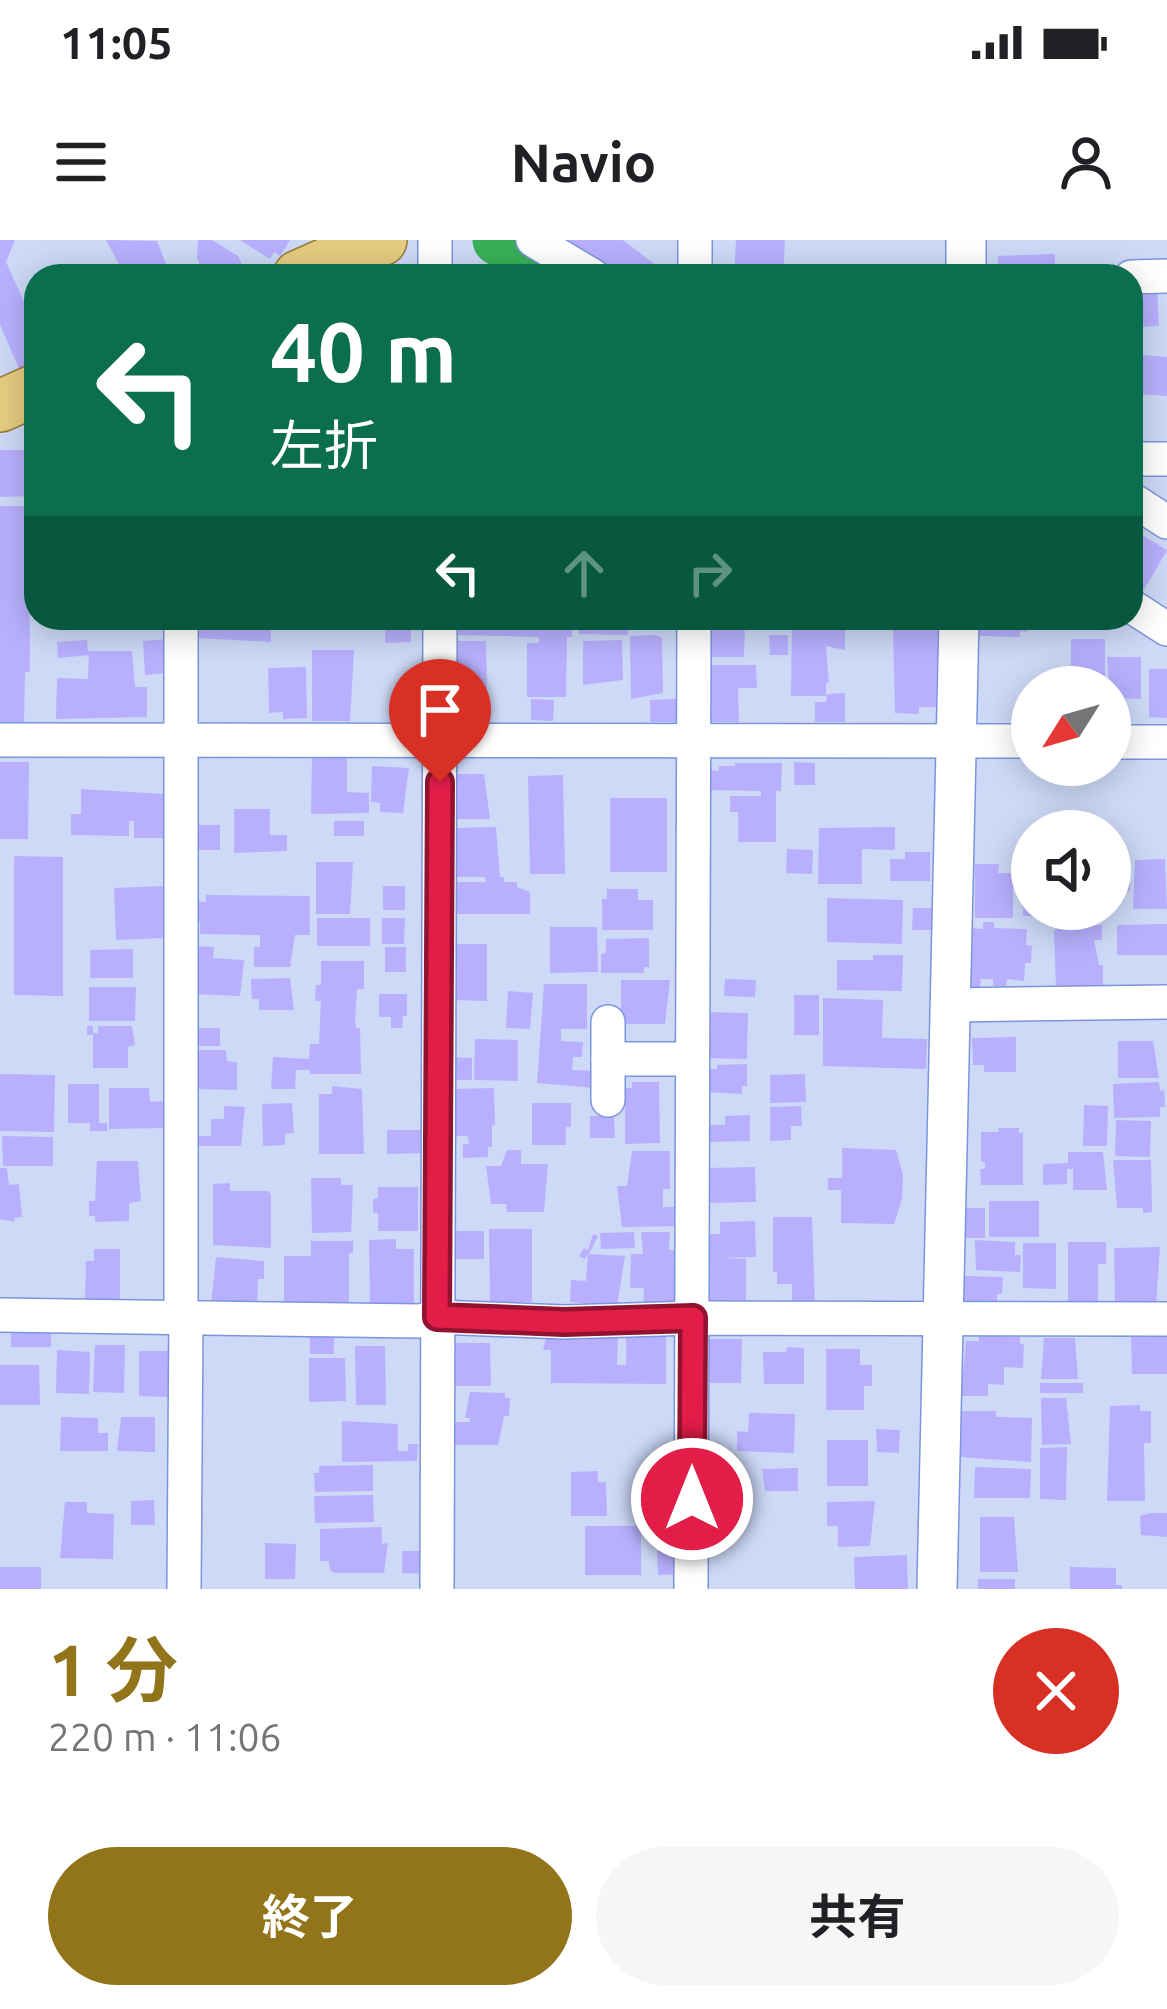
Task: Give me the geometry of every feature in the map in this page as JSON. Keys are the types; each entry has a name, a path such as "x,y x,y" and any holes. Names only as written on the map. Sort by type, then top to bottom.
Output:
{"main road":[{"path":"326,264 381,240"}],"street":[{"path":"533,240 573,264"},
{"path":"181,630 184,1589"},
{"path":"437,1589 440,630"},
{"path":"691,1589 694,630"},
{"path":"937,1589 958,630"},
{"path":"0,740 1011,741"},
{"path":"1131,742 1167,742"},
{"path":"949,1004 1167,1002"},
{"path":"608,1022 608,1100"},
{"path":"608,1059 691,1059"},
{"path":"0,1315 564,1322 1167,1319"}],"building":[{"path":"0,240 15,240 6,262 24,302 24,374 0,325"},
{"path":"106,240 157,241 166,264 119,264"},
{"path":"198,240 212,240 238,256 242,264 200,264"},
{"path":"240,240 290,240 280,256 274,252 270,259"},
{"path":"565,240 623,240 654,264 600,264"},
{"path":"736,240 785,240 784,264 735,264"},
{"path":"1055,254 1055,264 998,264 998,256"},
{"path":"1157,288 1159,326 1143,327 1143,289"},
{"path":"1143,355 1167,357 1167,396 1143,394"},
{"path":"0,450 24,450 24,496 0,497"},
{"path":"0,506 24,506 24,630 30,630 30,672 25,672 24,723 0,723"},
{"path":"1143,537 1167,550 1144,590 1143,589"},
{"path":"197,630 271,630 271,642 197,638"},
{"path":"385,630 411,630 411,642 385,643"},
{"path":"452,630 572,630 572,637 567,637 566,697 527,697 527,643 539,643 539,637 452,635"},
{"path":"579,630 628,630 628,635 579,634"},
{"path":"707,630 745,630 744,657 707,657"},
{"path":"792,630 845,630 845,650 826,646 826,696 791,696"},
{"path":"893,630 938,630 936,707 919,707 919,714 895,713"},
{"path":"979,630 1027,630 1020,631 1020,637 979,636"},
{"path":"769,635 788,635 788,655 770,655"},
{"path":"630,636 662,638 663,693 631,699"},
{"path":"165,639 167,673 145,675 143,641"},
{"path":"1071,639 1105,639 1105,666 1071,666"},
{"path":"87,640 88,651 132,651 135,687 147,687 147,717 56,719 57,678 88,679 89,655 58,658 57,642"},
{"path":"622,640 623,680 583,685 583,641"},
{"path":"453,641 486,641 487,692 453,692"},
{"path":"312,650 354,650 350,721 312,721"},
{"path":"1107,657 1141,657 1141,699 1131,699 1131,666 1108,666"},
{"path":"707,665 756,665 757,688 738,688 739,722 707,722"},
{"path":"306,667 307,718 283,719 283,712 269,713 268,668"},
{"path":"1149,669 1167,669 1167,718 1149,717"},
{"path":"845,693 845,722 815,722 815,702 826,702 827,694"},
{"path":"531,699 554,700 553,721 531,720"},
{"path":"676,699 677,722 650,722 650,700"},
{"path":"312,757 347,757 347,792 369,793 369,813 311,814"},
{"path":"0,762 29,762 28,839 0,839"},
{"path":"794,762 815,763 815,785 794,785"},
{"path":"782,763 781,791 776,791 776,842 738,842 738,812 730,812 730,796 761,796 761,791 707,790 708,770 719,771 719,766"},
{"path":"372,766 409,768 403,813 380,812 380,803 371,802"},
{"path":"453,774 484,774 490,819 453,819"},
{"path":"563,775 565,874 530,874 528,776"},
{"path":"81,789 163,794 163,838 134,838 134,821 129,821 129,836 71,835 71,814 81,814"},
{"path":"610,798 667,798 667,872 610,872"},
{"path":"234,809 270,809 270,835 287,835 287,851 234,853"},
{"path":"334,821 364,821 364,836 334,836"},
{"path":"191,825 220,825 220,850 192,850"},
{"path":"496,827 500,877 530,892 530,914 452,914 451,882 486,882 485,877 456,877 455,828"},
{"path":"895,827 895,850 862,849 862,884 818,884 819,828"},
{"path":"787,849 813,850 812,874 786,873"},
{"path":"905,852 930,852 930,881 890,881 890,859 905,859"},
{"path":"14,856 63,857 63,996 14,995"},
{"path":"1165,859 1167,909 1133,909 1135,860"},
{"path":"316,862 353,862 350,914 316,914"},
{"path":"975,864 999,864 998,873 1011,873 1011,918 975,918"},
{"path":"163,886 165,938 116,940 114,888"},
{"path":"383,886 405,886 405,910 383,910"},
{"path":"607,889 638,889 638,900 653,900 653,930 602,930 602,899 607,899"},
{"path":"206,895 310,896 310,935 295,935 290,967 254,967 254,947 260,947 260,935 200,934 196,901 206,902"},
{"path":"827,898 903,900 902,944 827,942"},
{"path":"913,908 934,908 934,930 912,930"},
{"path":"317,918 370,918 370,946 317,946"},
{"path":"382,918 405,918 404,944 382,944"},
{"path":"983,922 994,922 994,928 1027,930 1026,945 1032,946 1024,981 1007,979 1006,986 993,986 993,979 981,979 980,988 969,988 969,928 983,929"},
{"path":"1167,924 1167,955 1117,955 1117,930 1131,930 1131,925"},
{"path":"550,927 597,927 598,972 550,973"},
{"path":"1102,930 1102,940 1094,940 1099,965 1103,965 1103,991 1056,987 1054,932"},
{"path":"649,938 649,967 644,967 644,973 601,973 606,939"},
{"path":"452,944 487,944 487,1001 452,1000"},
{"path":"194,946 214,947 213,958 244,960 240,996 193,994 198,977 193,977"},
{"path":"385,947 406,947 406,972 385,972"},
{"path":"133,949 133,978 90,978 90,950"},
{"path":"873,955 903,955 902,991 837,990 837,960 873,960"},
{"path":"321,961 364,961 364,989 357,989 355,1020 360,1028 361,1074 296,1070 295,1089 271,1089 273,1057 309,1059 310,1044 319,1044 321,1001 315,1001"},
{"path":"290,978 294,1010 259,1010 259,999 252,999 251,979"},
{"path":"725,979 756,980 755,997 724,996"},
{"path":"621,980 670,980 665,1024 621,1024"},
{"path":"544,984 587,984 587,1029 561,1029 561,1041 583,1042 582,1057 573,1057 572,1070 595,1071 595,1088 537,1083"},
{"path":"89,987 136,987 135,1021 89,1021"},
{"path":"508,991 533,993 530,1029 506,1028"},
{"path":"379,994 407,994 402,1028 391,1028 391,1017 379,1017"},
{"path":"794,995 819,995 819,1035 794,1035"},
{"path":"823,998 883,1000 882,1038 927,1039 926,1069 823,1066"},
{"path":"705,1012 748,1013 747,1059 704,1058"},
{"path":"87,1026 98,1033 98,1026 132,1026 135,1045 128,1047 128,1068 93,1068 93,1035 87,1035"},
{"path":"198,1028 220,1028 220,1046 198,1046"},
{"path":"1016,1037 1016,1072 984,1072 984,1065 973,1065 972,1038"},
{"path":"475,1039 518,1040 518,1081 474,1080"},
{"path":"1118,1041 1153,1041 1159,1078 1118,1078"},
{"path":"195,1050 226,1050 227,1061 237,1062 237,1090 195,1089"},
{"path":"448,1057 472,1058 472,1080 447,1080"},
{"path":"747,1064 747,1086 742,1086 742,1094 704,1092 710,1069"},
{"path":"0,1074 55,1075 54,1132 0,1131"},
{"path":"805,1074 806,1102 770,1103 770,1075"},
{"path":"632,1082 659,1082 660,1143 625,1144 625,1088 632,1088"},
{"path":"1159,1082 1165,1107 1160,1107 1160,1117 1114,1118 1113,1084"},
{"path":"68,1084 99,1084 99,1123 107,1123 107,1131 90,1131 90,1123 68,1123"},
{"path":"332,1086 362,1089 364,1154 319,1154 319,1094 332,1094"},
{"path":"109,1088 149,1088 150,1102 165,1101 165,1128 109,1129"},
{"path":"494,1088 495,1125 488,1157 463,1158 468,1136 453,1136 452,1089"},
{"path":"292,1103 294,1133 285,1134 285,1145 263,1146 262,1104"},
{"path":"532,1103 571,1103 566,1145 532,1145"},
{"path":"1084,1105 1108,1106 1107,1146 1083,1146"},
{"path":"224,1106 245,1107 241,1146 192,1146 192,1136 211,1136 211,1119 224,1119"},
{"path":"801,1106 802,1126 791,1126 791,1140 770,1141 770,1107"},
{"path":"750,1115 750,1141 707,1142 707,1125 725,1125 725,1116"},
{"path":"590,1116 614,1116 615,1138 590,1138"},
{"path":"1116,1120 1151,1121 1150,1157 1115,1156"},
{"path":"998,1128 1023,1132 1023,1185 981,1185 980,1169 985,1169 985,1162 981,1162 981,1132 999,1132"},
{"path":"387,1130 423,1130 424,1153 387,1154"},
{"path":"2,1136 53,1137 53,1166 3,1166"},
{"path":"842,1148 896,1150 903,1175 894,1224 841,1223 841,1190 828,1190 828,1178 842,1178"},
{"path":"507,1150 521,1150 521,1164 548,1164 544,1212 507,1212 506,1204 491,1204 486,1166 501,1166"},
{"path":"632,1151 670,1151 670,1189 663,1189 663,1207 683,1207 684,1226 622,1227 617,1186 627,1186"},
{"path":"1068,1152 1103,1152 1107,1190 1073,1190 1073,1169 1067,1169 1067,1184 1043,1185 1043,1164 1068,1163"},
{"path":"1113,1160 1151,1160 1152,1212 1117,1208"},
{"path":"97,1161 138,1161 141,1201 129,1203 129,1221 95,1222 95,1216 89,1216 89,1201 95,1201"},
{"path":"755,1167 756,1202 707,1203 707,1168"},
{"path":"0,1168 7,1168 9,1185 19,1184 22,1217 14,1218 15,1222 0,1219"},
{"path":"311,1178 341,1178 341,1185 353,1185 351,1232 312,1233"},
{"path":"230,1183 230,1191 271,1194 271,1248 213,1245 213,1184"},
{"path":"378,1187 418,1187 418,1231 378,1231 373,1199 378,1198"},
{"path":"989,1201 1039,1201 1039,1237 989,1237"},
{"path":"961,1208 985,1208 985,1238 961,1238"},
{"path":"773,1217 812,1217 815,1305 792,1305 792,1284 777,1284"},
{"path":"755,1221 756,1257 720,1258 746,1259 746,1304 707,1304 710,1234 720,1234 720,1222"},
{"path":"489,1229 532,1229 532,1302 490,1303"},
{"path":"450,1231 484,1231 484,1259 451,1259"},
{"path":"634,1232 635,1248 601,1249 600,1233"},
{"path":"641,1232 670,1232 669,1250 679,1250 679,1308 643,1308 644,1288 630,1288 631,1254 643,1254"},
{"path":"593,1234 598,1236 589,1254 625,1256 617,1306 570,1302 571,1280 586,1281 588,1253 585,1259 579,1256 584,1248 588,1250"},
{"path":"396,1239 396,1249 414,1249 414,1303 370,1303 369,1240"},
{"path":"975,1240 1015,1242 1015,1255 1021,1255 1020,1272 976,1270"},
{"path":"311,1241 353,1241 349,1307 284,1305 284,1256 311,1256"},
{"path":"1068,1242 1106,1242 1106,1264 1098,1264 1098,1306 1068,1302"},
{"path":"1023,1243 1056,1243 1056,1289 1023,1288"},
{"path":"1160,1247 1156,1304 1115,1304 1114,1248"},
{"path":"94,1249 120,1249 120,1300 85,1300 86,1261 94,1261"},
{"path":"216,1257 264,1261 257,1306 211,1304"},
{"path":"964,1276 1003,1277 997,1303 963,1302"},
{"path":"11,1326 51,1326 51,1347 11,1347"},
{"path":"618,1331 617,1365 626,1365 626,1332 666,1332 666,1384 551,1383 551,1350 543,1350 547,1333 576,1333 576,1340 585,1340 585,1334"},
{"path":"310,1334 334,1334 334,1354 310,1354"},
{"path":"1131,1335 1167,1335 1167,1374 1132,1374"},
{"path":"979,1336 1020,1337 1023,1368 1004,1367 1004,1385 988,1384 988,1396 961,1396 966,1341 979,1341"},
{"path":"1044,1338 1075,1338 1078,1379 1041,1379"},
{"path":"705,1339 742,1339 741,1383 704,1383"},
{"path":"490,1343 491,1386 449,1386 450,1347"},
{"path":"95,1345 125,1345 124,1393 93,1392"},
{"path":"355,1346 385,1346 386,1405 356,1405"},
{"path":"787,1347 804,1348 804,1384 764,1384 763,1352 786,1352"},
{"path":"826,1349 860,1349 860,1365 872,1365 872,1386 864,1386 864,1410 826,1410"},
{"path":"57,1350 90,1352 89,1394 56,1393"},
{"path":"139,1351 170,1351 169,1397 139,1396"},
{"path":"309,1358 345,1358 346,1401 309,1402"},
{"path":"0,1365 39,1365 40,1405 0,1405"},
{"path":"1040,1383 1083,1383 1083,1393 1040,1393"},
{"path":"470,1392 505,1393 510,1398 498,1445 448,1445 449,1422 470,1422 465,1418"},
{"path":"1041,1398 1066,1398 1071,1444 1042,1445"},
{"path":"1140,1405 1140,1411 1151,1411 1151,1443 1144,1443 1145,1501 1107,1501 1110,1406"},
{"path":"961,1411 1032,1418 1031,1462 960,1457"},
{"path":"749,1413 795,1414 794,1453 737,1451 737,1431 748,1432"},
{"path":"61,1417 98,1418 98,1433 108,1433 108,1451 60,1451"},
{"path":"121,1417 155,1417 155,1452 117,1451"},
{"path":"342,1421 398,1424 398,1451 418,1444 417,1461 342,1462"},
{"path":"876,1429 900,1430 899,1453 877,1452"},
{"path":"827,1440 868,1440 868,1486 827,1486"},
{"path":"1067,1447 1066,1500 1040,1499 1040,1448"},
{"path":"373,1465 373,1491 315,1492 314,1473 319,1473 319,1466"},
{"path":"975,1467 1031,1469 1030,1498 974,1498"},
{"path":"798,1468 798,1491 765,1491 762,1469"},
{"path":"598,1471 598,1482 606,1482 607,1516 571,1516 571,1472"},
{"path":"373,1495 374,1522 315,1523 314,1496"},
{"path":"655,1496 676,1496 676,1521 654,1521"},
{"path":"154,1500 155,1525 131,1525 131,1501"},
{"path":"875,1501 870,1546 838,1547 838,1526 827,1526 827,1502"},
{"path":"65,1502 87,1502 87,1513 114,1514 113,1559 60,1558"},
{"path":"1167,1513 1167,1537 1141,1535 1140,1516"},
{"path":"980,1517 1014,1517 1018,1572 980,1572"},
{"path":"585,1526 641,1526 641,1575 585,1575"},
{"path":"382,1527 382,1544 388,1543 384,1573 335,1573 329,1561 320,1561 320,1529"},
{"path":"265,1543 296,1544 295,1579 265,1579"},
{"path":"402,1551 426,1551 426,1574 402,1573"},
{"path":"657,1551 681,1551 681,1574 658,1575"},
{"path":"907,1555 908,1589 855,1589 854,1557"},
{"path":"0,1567 41,1567 41,1589 0,1589"},
{"path":"1070,1567 1116,1568 1116,1585 1122,1589 1070,1589"},
{"path":"978,1579 1015,1579 1015,1589 978,1589"}],"waterway":[{"path":"498,240 537,264"}],"route":[{"path":"440,782 437,1317 564,1322 693,1318 692,1499"}]}
